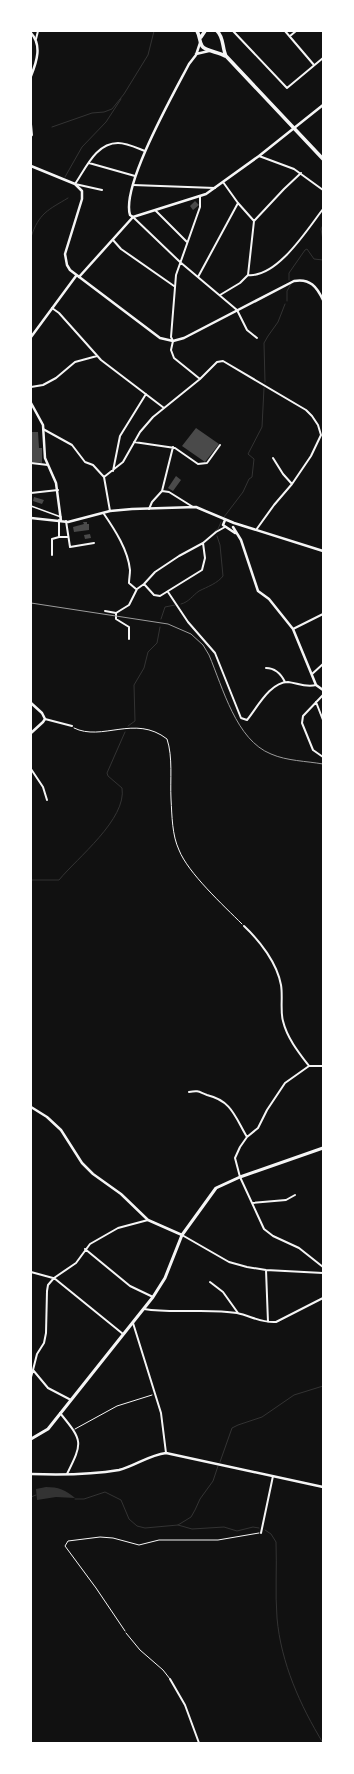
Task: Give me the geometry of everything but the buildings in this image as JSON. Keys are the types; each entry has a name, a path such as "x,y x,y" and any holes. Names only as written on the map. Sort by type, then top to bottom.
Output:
{"main road":[{"path":"197,31 201,38"},
{"path":"204,31 201,38 203,47 209,51 214,51 226,56 323,159"},
{"path":"217,31 221,35 226,56"},
{"path":"214,51 218,49 222,42"},
{"path":"31,1439 48,1429 153,1297 165,1278 182,1235 216,1188 240,1177 323,1148"}],"street":[{"path":"31,76 38,51 36,39 38,31"},
{"path":"233,31 287,88 323,58"},
{"path":"285,31 314,65"},
{"path":"290,36 296,31"},
{"path":"31,33 36,39"},
{"path":"201,42 196,55 189,64 145,151 132,185 129,212 180,262 238,310 250,334 257,338"},
{"path":"196,55 209,51"},
{"path":"31,337 78,276 133,217 200,197 216,188 323,105"},
{"path":"31,124 32,135 36,135"},
{"path":"75,184 96,152 104,146 119,143 145,151"},
{"path":"259,156 290,166 323,190"},
{"path":"89,163 135,176"},
{"path":"31,166 75,184 102,190"},
{"path":"220,295 240,283 248,275 254,221 284,189 301,174"},
{"path":"223,182 238,203 254,221"},
{"path":"75,184 80,187 83,195 65,257 70,270 160,338 173,341 184,338 288,283 298,280 305,280 315,285 323,300"},
{"path":"132,185 216,188"},
{"path":"200,197 200,207 186,242 174,286 171,337 173,341 171,350 174,358 200,379"},
{"path":"198,277 238,203"},
{"path":"248,275 255,276 282,260 323,209"},
{"path":"155,210 186,242"},
{"path":"113,240 121,249 174,286"},
{"path":"52,308 59,313 97,356 164,408"},
{"path":"31,387 43,385 56,378 75,362 97,356"},
{"path":"104,477 123,462 134,442 153,417 220,361 223,361 306,410 318,425 320,435 311,456 292,484 274,505 256,530"},
{"path":"113,471 120,436 146,394"},
{"path":"31,404 41,421 46,458 58,490 61,517 59,537"},
{"path":"43,429 72,445 85,462 93,465 104,477 110,511"},
{"path":"134,442 173,447 198,464 207,463 220,445"},
{"path":"149,508 152,502 162,491 173,447"},
{"path":"273,458 283,474 292,484"},
{"path":"31,463 48,464"},
{"path":"31,493 58,490"},
{"path":"162,491 169,492 194,507"},
{"path":"31,506 61,517"},
{"path":"31,518 66,522 104,514 110,511 194,507 202,508 225,520 232,526 241,540 258,591 269,599 293,629 316,685 322,689"},
{"path":"104,514 115,530 124,549 130,569 130,583 137,589"},
{"path":"224,526 225,520"},
{"path":"66,522 70,547 94,543"},
{"path":"104,611 116,613 129,605 137,589 155,572 164,565 203,543 224,526 256,530 323,552"},
{"path":"52,555 52,538 68,537"},
{"path":"144,584 154,595 160,596 202,570 205,558 203,543"},
{"path":"168,592 188,622 214,653 241,718 244,720 247,720 271,689 286,682 311,686 316,685"},
{"path":"116,613 116,619 129,627 129,639"},
{"path":"293,629 323,614"},
{"path":"312,674 323,664"},
{"path":"266,668 271,668 277,671 286,682"},
{"path":"323,695 303,716 302,723 312,750 323,757"},
{"path":"316,702 323,720"},
{"path":"31,703 42,713 44,718 43,722 31,733"},
{"path":"44,718 72,726"},
{"path":"31,769 43,787 47,800"},
{"path":"244,926 262,946 274,965 281,984 283,1005 282,1020 291,1040 309,1066"},
{"path":"323,1066 309,1066 285,1083 267,1110 258,1128 247,1137 235,1156 240,1177 264,1229 273,1236 299,1248 323,1267"},
{"path":"189,1092 198,1090 218,1098 229,1105 247,1137"},
{"path":"31,1107 61,1130 82,1163 93,1174 121,1194 148,1220 182,1235 229,1262 266,1270 323,1273"},
{"path":"252,1203 286,1200 295,1195"},
{"path":"31,1377 37,1354 44,1343 46,1333 48,1285 54,1278 76,1262 90,1244 118,1228 148,1220"},
{"path":"85,1249 130,1286 153,1297"},
{"path":"266,1270 268,1322"},
{"path":"31,1272 54,1278 124,1334"},
{"path":"210,1282 223,1292 238,1313"},
{"path":"144,1309 161,1312 238,1313 268,1322 276,1322 323,1298"},
{"path":"133,1322 156,1393 161,1413 166,1453"},
{"path":"33,1370 48,1388 71,1401"},
{"path":"60,1414 74,1430 78,1439 79,1447 67,1474"},
{"path":"31,1474 67,1474 118,1470 158,1454 166,1453 323,1487"},
{"path":"261,1533 273,1476"},
{"path":"170,1679 185,1705 199,1743"}],"lane":[{"path":"126,1633 140,1650 163,1670 170,1679"}],"path":[{"path":"72,726 85,732 144,728 161,734 167,738 174,836 179,851 188,866 244,926"},
{"path":"74,1430 117,1406 156,1393"},
{"path":"126,1633 96,1588 65,1546 68,1541 113,1538 139,1545 159,1540 218,1540 261,1533"}],"shaded area":[{"path":"46,1487 62,1490 75,1498 56,1497 37,1500 36,1489"}],"waterway":[{"path":"52,127 92,113 104,112 112,109 124,94 148,55 154,31"},
{"path":"65,177 82,147 106,122 121,99"},
{"path":"31,237 37,222 41,217 68,198"},
{"path":"323,225 321,229 323,240"},
{"path":"289,280 289,273 305,250 307,249 314,259 323,260"},
{"path":"287,301 287,291 291,284"},
{"path":"265,382 264,343 278,322 285,304"},
{"path":"224,517 243,492 249,479 252,477 254,459 248,454 262,427 264,388"},
{"path":"215,531 218,529 221,522"},
{"path":"181,604 199,591 215,583 223,576 220,545 217,536"},
{"path":"161,619 165,607 175,605"},
{"path":"128,726 135,721 134,685 144,668 148,652 157,643 160,627"},
{"path":"31,880 59,880 109,825 117,812 121,800 122,788 108,776 107,773 125,732"},
{"path":"220,1462 232,1428 262,1417 294,1395 323,1386"},
{"path":"75,1499 84,1499 105,1492 121,1500 129,1519 137,1526 145,1528 178,1525 191,1517 200,1499 213,1481 218,1466"},
{"path":"31,1497 36,1495"},
{"path":"178,1525 192,1529 224,1527 237,1531 253,1527 259,1528"},
{"path":"265,1530 271,1534 276,1542 276,1609 279,1635 287,1667 299,1699 323,1743"}],"railway":[{"path":"31,603 168,624 191,634 203,645 209,655 232,712 249,737 259,747 277,756 323,764"}]}
